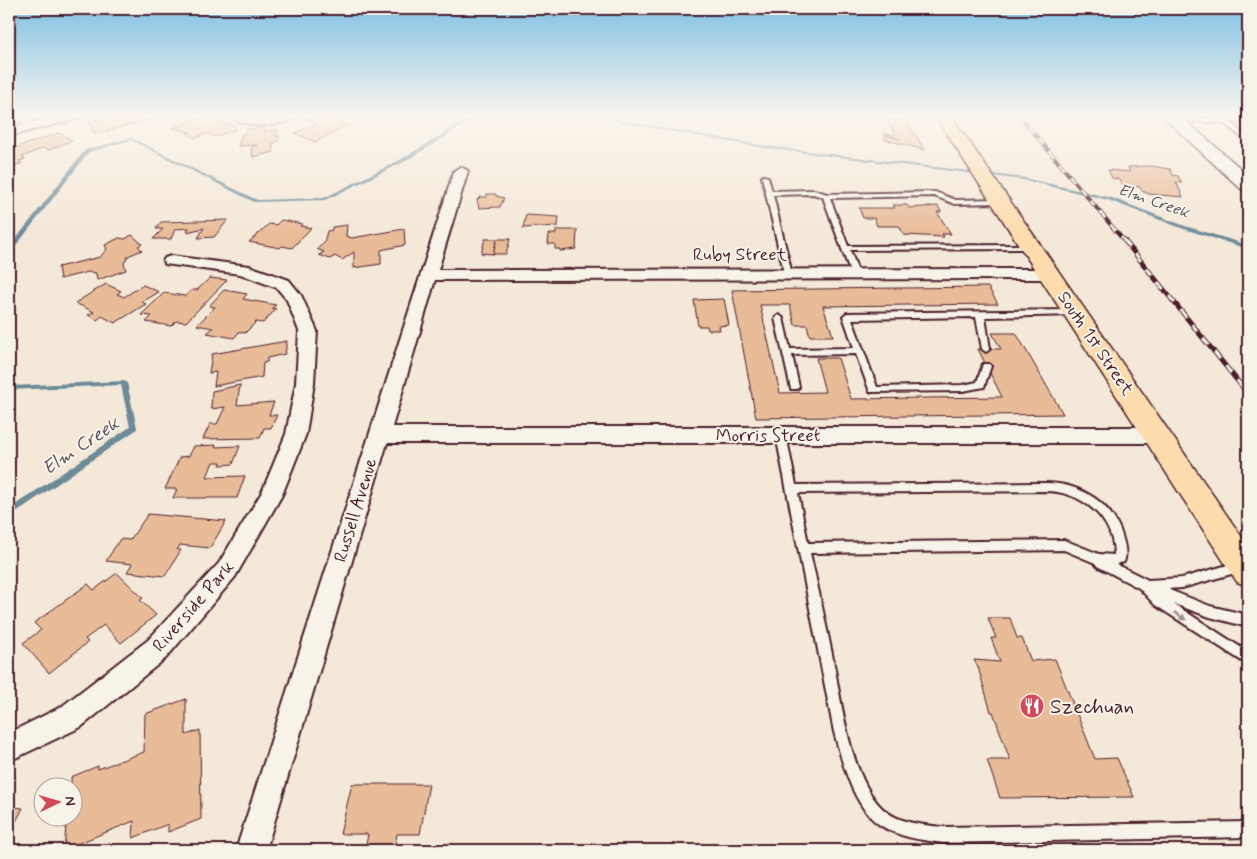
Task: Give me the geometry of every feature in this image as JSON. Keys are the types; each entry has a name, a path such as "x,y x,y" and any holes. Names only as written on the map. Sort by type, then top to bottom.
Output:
{"main road":[{"name":"South 1st Street","path":"969,154 1246,569"},
{"path":"1214,154 1246,182"}],"street":[{"name":"Russell Avenue","path":"251,850 378,435 462,171"},
{"name":"Riverside Park","path":"9,747 71,717 157,649 227,570 271,495 296,434 305,384 308,331 295,299 283,284 243,269 171,261"},
{"name":"Ruby Street","path":"430,275 1050,274"},
{"name":"Morris Street","path":"378,435 1157,435"}],"lane":[{"path":"765,177 788,274"},
{"path":"769,192 814,192 826,196 935,194 954,202 998,199"},
{"path":"826,196 855,274"},
{"path":"845,248 1031,246"},
{"path":"986,366 981,385 963,388 873,390 847,316 1075,313"},
{"path":"980,314 986,349"},
{"path":"779,318 794,387"},
{"path":"786,352 860,351"},
{"path":"780,435 842,733 858,783 872,808 888,821 923,834 1248,830"},
{"path":"792,489 1047,487 1068,489 1098,507 1117,532 1121,548 1120,558 1113,561 1096,559"},
{"path":"804,548 1064,545 1084,551 1143,584 1191,604 1248,621"},
{"path":"1143,584 1182,583 1246,569"},
{"path":"1143,584 1158,601 1248,659"}],"building":[{"path":"9,154 29,154 22,157 25,159 19,161 22,163 9,168"},
{"path":"252,154 265,154 253,157"},
{"path":"1151,166 1170,169 1173,175 1178,176 1182,183 1176,182 1183,197 1149,194 1142,191 1140,187 1123,185 1118,179 1112,178 1108,170 1130,172 1128,167"},
{"path":"487,194 496,194 496,196 504,198 500,207 479,208 477,200 480,197 487,197"},
{"path":"893,205 907,205 909,208 938,206 941,212 937,212 951,234 942,234 944,237 904,235 899,226 877,226 874,218 863,218 859,208 895,208"},
{"path":"526,215 559,217 558,226 523,228"},
{"path":"228,220 214,237 198,238 204,228 187,232 189,228 175,229 171,239 153,239 163,229 156,229 161,222"},
{"path":"281,220 303,224 300,226 311,228 292,248 282,246 280,248 249,242 269,224 276,225"},
{"path":"347,225 346,236 352,238 404,229 405,245 381,250 381,264 354,268 354,252 342,260 335,256 330,259 319,255 324,252 317,249 324,243 327,231 332,230 332,227"},
{"path":"556,230 577,230 576,249 560,251 560,249 555,249 555,244 548,244 549,234 556,234"},
{"path":"132,235 142,244 138,246 142,250 128,256 124,263 126,270 97,280 96,273 88,272 60,279 58,267 100,257 107,249 105,245 119,238 125,239"},
{"path":"485,239 497,239 493,254 481,253"},
{"path":"497,239 510,239 506,254 493,254"},
{"path":"210,278 227,280 186,322 176,321 171,326 146,322 152,316 141,315 164,293 185,296 192,290 197,290"},
{"path":"106,284 121,291 117,294 124,297 143,285 159,292 142,302 146,304 115,323 102,316 97,320 88,315 94,312 75,303"},
{"path":"988,287 998,304 823,306 833,336 810,336 807,325 795,325 790,305 760,305 780,393 825,392 816,358 838,358 851,399 1002,397 978,349 1001,349 992,333 1016,333 1063,414 756,418 732,290"},
{"path":"224,290 247,294 243,299 276,305 272,308 276,309 263,323 256,322 245,333 239,332 234,338 207,333 213,328 197,325 215,307 209,306"},
{"path":"724,299 729,325 719,326 720,330 708,330 707,326 698,326 694,300"},
{"path":"287,341 285,354 267,358 267,362 263,363 262,377 214,386 216,372 209,373 212,354"},
{"path":"240,385 237,405 274,402 269,415 277,415 271,428 264,428 260,438 203,439 210,424 217,424 225,407 211,409 212,391"},
{"path":"216,445 215,447 240,446 233,464 220,465 221,462 213,462 207,477 245,476 237,498 173,498 177,489 165,489 180,457 189,456 194,446"},
{"path":"148,514 226,521 210,548 180,545 177,550 181,550 165,576 127,572 132,564 106,561 120,539 130,540"},
{"path":"117,573 143,598 140,600 156,615 121,643 104,625 85,639 88,642 49,673 23,643 41,630 34,623 88,584 94,590"},
{"name":"Szechuan","path":"988,618 1010,618 1017,638 1022,638 1031,661 1055,659 1095,759 1117,758 1134,797 1000,798 987,760 1010,760 993,712 991,712 978,667 974,660 1000,662 991,638 996,638"},
{"path":"186,699 186,735 200,730 201,819 168,832 168,824 133,838 134,821 64,849 66,826 82,826 82,776 73,776 98,766 98,769 144,752 145,714"},
{"path":"352,784 429,784 420,834 397,834 394,850 365,850 368,834 340,834"},
{"path":"9,807 23,808 9,835"}],"waterway":[{"name":"Elm Creek","path":"9,251 85,154"},
{"name":"Elm Creek","path":"161,154 256,201 325,199 413,154"},
{"name":"Elm Creek","path":"822,154 1024,179 1110,199 1183,227 1248,247"},
{"name":"Elm Creek","path":"9,388 124,383 134,428 9,513"}],"railway":[{"path":"1052,154 1125,242"},
{"path":"1124,240 1248,394"}],"place":[{"name":"Szechuan","path":"1032,706"}]}
